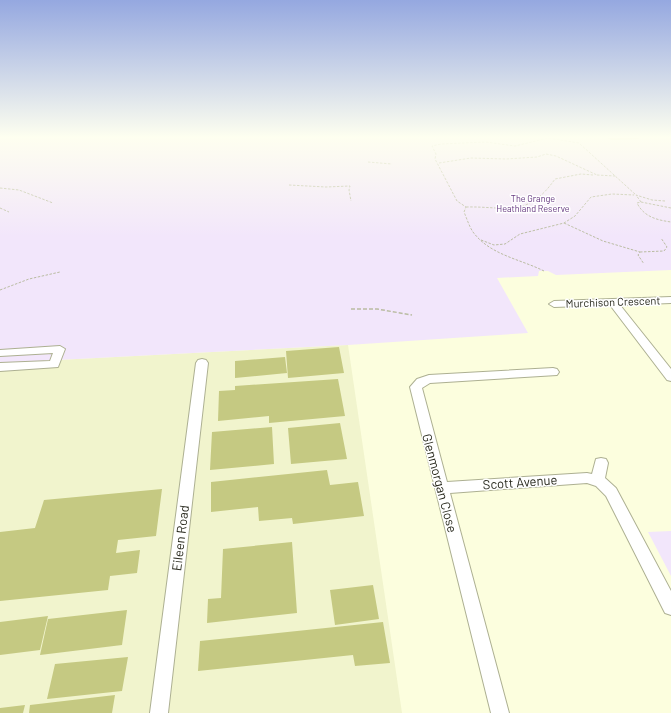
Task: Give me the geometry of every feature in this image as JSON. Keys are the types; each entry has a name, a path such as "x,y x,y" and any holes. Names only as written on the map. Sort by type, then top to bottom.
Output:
{"street":[{"name":"Murchison Crescent","path":"554,304 671,300"},
{"path":"613,302 671,377"},
{"path":"0,353 60,349 54,364 0,367"},
{"name":"Eileen Road","path":"159,713 202,363"},
{"name":"Glenmorgan Close","path":"500,713 417,395 416,386 421,382 430,379 553,372"},
{"path":"601,463 598,481 611,492 671,607"},
{"name":"Scott Avenue","path":"442,488 587,478 598,481"}],"path":[{"path":"442,171 457,200 466,207 513,209 543,193 555,179 581,174 616,176"},
{"path":"589,171 597,175"},
{"path":"611,171 636,195 641,202 671,208"},
{"path":"289,185 326,187 350,186 349,190 351,201"},
{"path":"0,188 19,190 53,203"},
{"path":"478,238 487,243 500,245 505,244 520,234 564,223 575,216 591,197 612,194 636,195 665,201"},
{"path":"661,201 663,206"},
{"path":"641,202 637,203 644,212 651,217 671,222"},
{"path":"466,207 464,212 471,229 478,238 494,251 544,271"},
{"path":"0,208 9,212"},
{"path":"564,223 603,241 640,252 664,251 667,247 661,238"},
{"path":"640,252 638,255 644,264"},
{"path":"0,290 29,279 60,272"},
{"path":"351,309 377,309 412,315"}],"shaded area":[{"path":"348,345 402,713 0,713 0,363"}],"green space":[{"name":"The Grange Heathland Reserve","path":"0,171 671,171 671,270 556,275 548,271 539,271 538,276 497,278 528,333 348,345 0,363"},
{"path":"671,531 671,576 648,532"}],"building":[{"path":"339,347 344,373 288,378 286,351"},
{"path":"285,357 287,373 235,378 235,361"},
{"path":"338,379 345,416 269,423 269,416 218,421 219,391 235,390 235,386"},
{"path":"340,423 347,459 291,464 288,428"},
{"path":"272,427 274,464 210,470 212,432"},
{"path":"327,470 330,485 358,482 364,516 293,524 292,518 259,521 258,507 211,512 211,482"},
{"path":"162,489 156,536 118,540 116,553 140,550 137,573 110,576 108,590 0,601 0,532 35,528 44,500"},
{"path":"292,542 297,613 207,623 208,599 221,598 223,549"},
{"path":"373,585 379,619 335,625 330,590"},
{"path":"127,610 122,645 40,655 48,619"},
{"path":"48,616 40,650 0,655 0,622"},
{"path":"383,622 390,663 355,666 353,655 198,671 200,641"},
{"path":"128,657 122,691 47,699 55,664"},
{"path":"115,695 112,713 29,713 30,705"},
{"path":"25,705 23,713 0,713 0,708"}]}
